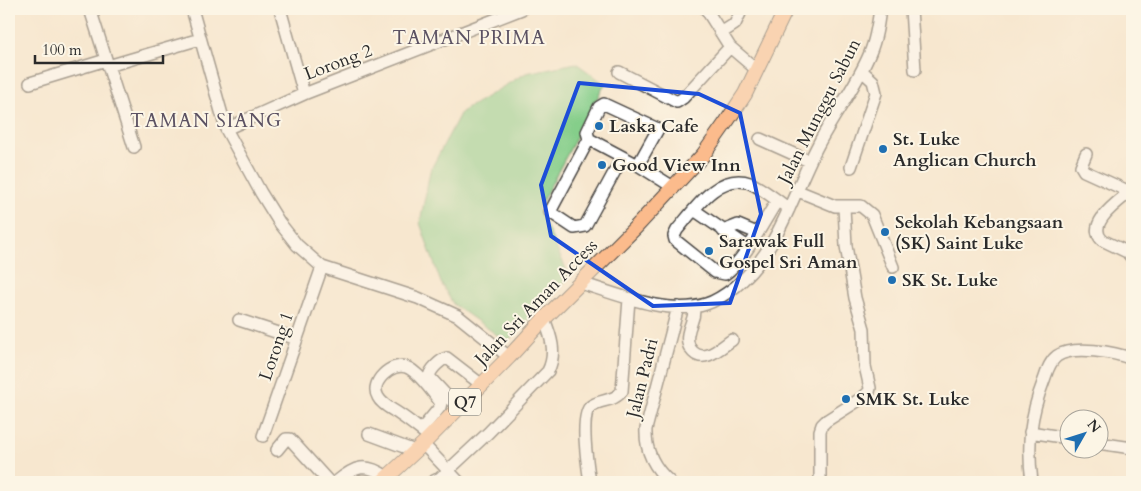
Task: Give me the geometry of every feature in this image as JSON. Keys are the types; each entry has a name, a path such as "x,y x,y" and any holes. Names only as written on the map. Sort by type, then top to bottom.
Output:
{"main road":[{"name":"Q7","path":"673,187 703,155 745,94 786,9"},
{"name":"Jalan Sri Aman Access","path":"385,480 422,441 509,357 673,187"}],"street":[{"path":"90,9 134,147"},
{"path":"192,9 226,129 279,222 297,246 322,267 380,285 443,308 469,324 509,357"},
{"path":"282,9 304,94"},
{"name":"Lorong 2","path":"226,129 304,94 522,9"},
{"path":"706,9 730,47 757,70"},
{"path":"721,33 735,24 742,9"},
{"name":"Jalan Munggu Sabun","path":"581,283 629,298 668,307 694,307 714,301 742,280 771,246 798,190 809,161 862,70 871,51 878,28 880,9"},
{"path":"911,9 915,70"},
{"path":"30,83 200,39"},
{"path":"619,72 677,102 683,98 730,47"},
{"path":"851,167 876,93 873,81 862,70"},
{"path":"622,158 585,226 574,228 550,212 589,139 587,132 599,107 604,104 658,130 638,165"},
{"path":"589,139 638,165 673,187"},
{"path":"760,139 809,161"},
{"path":"1086,154 1082,168 1131,191 1101,218 1097,229 1102,240 1127,252 1132,258"},
{"path":"777,201 748,247 730,270 724,274 716,272 675,240 674,236 677,230 714,188 742,182 751,183 789,209"},
{"path":"798,190 824,203 844,207 861,206 869,212 893,267"},
{"path":"820,482 820,431 822,425 834,414 862,398 869,392 870,388 865,366 864,329 855,298 846,246 844,207"},
{"path":"694,210 748,247"},
{"path":"723,231 738,225 757,233"},
{"name":"Lorong 1","path":"263,436 322,267"},
{"path":"590,482 585,425 587,411 591,406 618,396 622,391 629,298"},
{"name":"Jalan Padri","path":"670,482 658,470 652,460 646,438 646,429 678,307"},
{"path":"694,307 694,319 688,339 693,353 701,356 710,354 732,340"},
{"path":"432,482 440,478 488,433 548,371 552,362 552,340 544,319"},
{"path":"239,320 296,339"},
{"path":"1032,482 1029,462 1032,413 1050,365 1058,356 1069,352 1093,351 1123,355 1132,359"},
{"path":"458,408 429,376 430,371 442,359 447,358 482,384"},
{"path":"422,441 441,403 418,375 408,367 403,366 388,370 378,381 376,392 378,398 422,441 459,482"},
{"path":"1030,432 1058,436"},
{"path":"369,434 422,441"},
{"path":"277,450 286,439 293,441 329,482"},
{"path":"1108,444 1132,448"},
{"path":"336,482 345,474 359,467 376,469 385,480"}],"highlighted area":[{"path":"579,83 699,94 740,113 761,214 730,303 653,306 551,236 541,185"}],"green space":[{"path":"576,63 605,84 538,209 570,277 507,342 453,304 441,283 420,223 430,171 461,112 526,73"}],"place":[{"name":"Laska Cafe","path":"599,126"},
{"name":"St. Luke Anglican Church","path":"883,149"},
{"name":"Good View Inn","path":"602,165"},
{"name":"Sekolah Kebangsaan (SK) Saint Luke","path":"885,232"},
{"name":"Sarawak Full Gospel Sri Aman","path":"709,251"},
{"name":"SK St. Luke","path":"892,280"},
{"name":"SMK St. Luke","path":"846,399"}],"district":[{"name":"TAMAN PRIMA","path":"469,37"},
{"name":"TAMAN SIANG","path":"206,120"}]}
